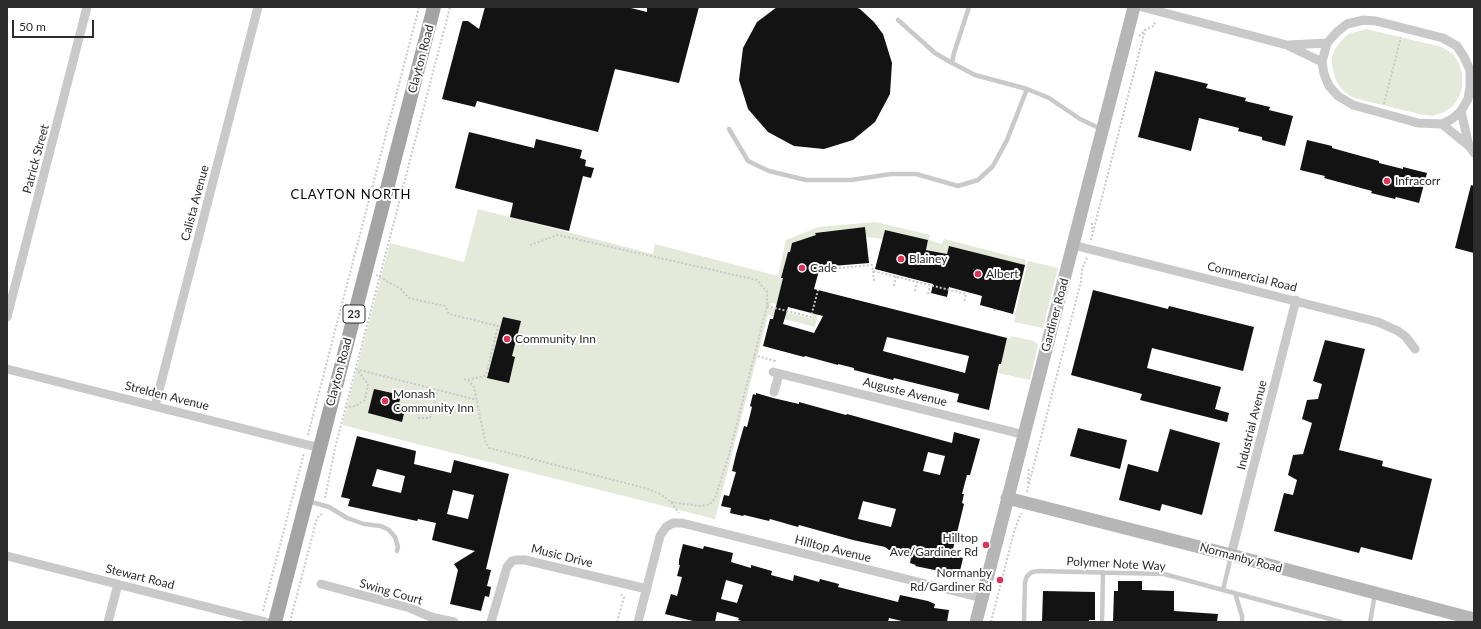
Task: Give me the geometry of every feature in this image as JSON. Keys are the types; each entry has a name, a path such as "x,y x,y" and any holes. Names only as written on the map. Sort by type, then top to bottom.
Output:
{"main road":[{"name":"Clayton Road","path":"267,622 306,500 434,7"}],"street":[{"name":"Patrick Street","path":"7,317 88,7"},
{"name":"Calista Avenue","path":"155,406 258,7"},
{"name":"Gardiner Road","path":"976,622 1134,7"},
{"path":"1142,7 1287,45 1322,62"},
{"path":"1376,20 1443,38 1457,46 1470,70 1468,99 1461,111 1452,119 1442,124 1418,122 1353,105 1338,96 1329,86 1324,74 1322,62 1327,43 1336,32 1347,24 1358,21 1376,20"},
{"path":"1287,45 1327,43"},
{"path":"1461,111 1471,150"},
{"path":"1442,124 1471,150"},
{"name":"Commercial Road","path":"1074,245 1296,300 1387,325 1406,337 1415,349"},
{"name":"Industrial Avenue","path":"1231,555 1296,300"},
{"name":"Strelden Avenue","path":"7,369 320,448"},
{"path":"774,392 776,373"},
{"name":"Auguste Avenue","path":"776,373 1024,435"},
{"name":"Normanby Road","path":"1007,498 1474,619"},
{"path":"638,622 663,530 668,524 678,522"},
{"name":"Hilltop Avenue","path":"678,522 982,598"},
{"name":"Stewart Road","path":"7,556 267,622"},
{"name":"Music Drive","path":"492,622 507,567 512,561 516,560 525,560 647,589"},
{"path":"108,622 118,584"},
{"name":"Swing Court","path":"321,584 410,608 432,617 454,622"}],"lane":[{"path":"952,63 969,7"},
{"path":"898,20 935,54 975,75 1027,89 1049,98 1080,118 1103,130"},
{"path":"729,129 748,161 769,171 806,180 851,180 891,174 916,174 958,186 978,180 993,166 1007,140 1027,89"},
{"path":"306,500 329,507 347,518 364,524 381,526 389,530 395,537 398,547 397,551"},
{"path":"1223,590 1231,555"},
{"name":"Polymer Note Way","path":"1024,622 1025,582 1027,576 1032,572 1039,571 1164,574 1341,622"},
{"path":"1102,622 1103,572"},
{"path":"1235,593 1242,616 1242,622"},
{"path":"1370,622 1376,593"}],"path":[{"path":"267,622 306,445 419,7"},
{"path":"290,622 317,518 321,515 324,505 335,448 450,7"},
{"path":"1382,113 1404,27"},
{"path":"1092,234 1145,30"},
{"path":"530,245 558,235 757,280 767,292 767,306 728,458 715,498 709,505 699,506 671,502"},
{"path":"827,269 872,265 874,280"},
{"path":"1028,486 1082,281 1082,269"},
{"path":"366,270 401,289 409,298 445,306 449,314 498,326 487,375 468,380"},
{"path":"873,271 966,294 964,303"},
{"path":"894,286 896,276"},
{"path":"915,291 917,282"},
{"path":"928,294 930,285"},
{"path":"767,306 811,317 818,290"},
{"path":"754,355 775,361 776,373"},
{"path":"341,365 477,400"},
{"path":"331,402 346,407 356,406 365,400 368,384 356,369"},
{"path":"464,378 474,387 485,441 489,448 645,488 660,494 671,502 679,513 678,522"},
{"path":"418,418 430,418 438,390"},
{"path":"990,622 1018,519"},
{"path":"612,581 624,597 617,622"}],"green space":[{"path":"1366,29 1442,47 1454,55 1462,74 1462,87 1459,97 1453,106 1444,112 1433,116 1354,98 1346,93 1336,81 1332,66 1332,57 1335,49 1348,34"},
{"path":"478,209 653,254 655,244 778,276 786,240 818,227 876,222 930,235 929,240 942,244 944,239 1026,260 1025,265 949,246 947,255 926,249 928,240 885,230 883,239 866,237 865,227 819,232 815,233 816,235 792,243 781,278 783,279 777,304 771,303 770,308 812,319 818,298 822,299 815,327 768,315 715,519 342,425 390,243 464,262"},
{"path":"1028,261 1058,268 1043,328 1014,322"},
{"path":"1011,336 1034,341 1038,345 1030,380 998,373 1007,338 1010,339"}],"building":[{"path":"485,7 627,7 647,12 647,7 699,7 679,83 615,69 598,132 477,101 475,107 442,99 462,23 463,21 468,21 479,29"},
{"path":"777,7 855,7 860,9 874,22 883,34 892,63 890,94 875,122 853,140 824,149 794,146 768,132 748,109 739,80 743,48 757,22"},
{"path":"1155,71 1208,84 1206,88 1246,98 1245,101 1270,107 1269,110 1293,116 1285,146 1262,140 1262,137 1238,131 1239,128 1199,118 1191,151 1138,137"},
{"path":"469,132 534,148 536,139 582,150 580,158 586,160 585,166 594,168 591,178 583,176 569,231 510,217 513,203 455,188"},
{"path":"1307,140 1332,146 1332,148 1379,161 1379,163 1427,173 1419,203 1371,193 1372,191 1324,178 1325,176 1300,170"},
{"path":"1471,185 1474,186 1474,253 1455,248"},
{"path":"865,227 869,263 820,267 814,289 1007,338 1001,364 999,364 989,410 957,402 959,394 894,378 893,380 854,370 854,368 763,346 770,319 773,319 783,278 781,278 792,243 816,235 815,233","holes":["788,307 823,316 814,333 783,324","887,337 969,356 965,373 883,351"]},
{"name":"Albert","path":"885,230 928,240 926,250 947,254 949,246 1025,265 1013,314 980,305 982,296 949,287 947,297 931,293 933,284 875,269"},
{"path":"1093,290 1168,309 1169,306 1254,327 1243,371 1152,348 1147,368 1221,387 1215,409 1229,413 1227,422 1140,400 1142,394 1071,375"},
{"name":"Community Inn","path":"503,317 521,321 512,356 515,357 509,383 487,378"},
{"path":"1325,340 1365,349 1339,450 1383,461 1382,466 1432,479 1412,560 1361,547 1359,553 1274,531 1284,493 1293,495 1297,480 1288,475 1293,455 1303,454 1312,423 1302,419 1307,400 1318,399 1322,384 1313,381"},
{"name":"Monash Community Inn","path":"374,389 401,395 398,407 405,409 402,422 368,413"},
{"path":"756,393 799,404 799,402 952,443 954,432 980,439 970,475 967,475 962,494 964,494 962,503 964,504 953,549 955,550 954,556 963,558 959,575 915,566 916,565 910,563 911,558 894,553 895,551 889,550 885,547 799,525 798,527 770,519 769,521 730,513 731,508 721,506 724,495 729,496 736,472 732,471 736,454 744,426 747,427 752,407 750,406 753,394 756,395","holes":["928,452 945,456 940,475 923,471","863,501 896,509 891,527 858,519"]},
{"path":"1078,428 1127,440 1120,469 1070,456"},
{"path":"1170,429 1220,443 1202,515 1162,504 1160,511 1119,500 1128,464 1158,472"},
{"path":"357,436 416,451 414,464 451,473 454,460 509,474 486,569 491,570 487,586 491,587 489,597 485,596 481,611 450,604 458,570 454,564 475,551 432,540 436,523 418,519 417,521 348,506 350,499 341,497","holes":["377,469 405,476 401,493 372,486","453,490 474,495 468,519 447,514"]},
{"path":"683,544 703,549 704,546 733,553 731,562 751,568 751,565 772,571 771,575 793,581 794,575 819,582 820,579 839,584 838,587 898,602 900,595 928,601 935,604 934,608 949,610 947,622 906,622 889,618 888,622 745,622 738,620 739,618 717,612 715,622 697,622 665,614 671,594 677,596 682,577 677,576 680,565 679,560","holes":["726,580 743,585 737,603 721,599"]},
{"path":"1118,581 1142,581 1142,590 1174,591 1174,611 1218,614 1217,622 1113,622 1114,591 1118,591"},
{"path":"1043,591 1095,592 1095,620 1089,620 1089,622 1042,622"}],"place":[{"name":"Infracorr","path":"1387,181"},
{"name":"Blainey","path":"901,259"},
{"name":"Cade","path":"802,268"},
{"name":"Albert","path":"978,274"},
{"name":"Community Inn","path":"507,339"},
{"name":"Monash Community Inn","path":"385,401"},
{"name":"Hilltop Ave/Gardiner Rd","path":"986,545"},
{"name":"Normanby Rd/Gardiner Rd","path":"1000,580"}],"district":[{"name":"CLAYTON NORTH","path":"351,195"}]}
